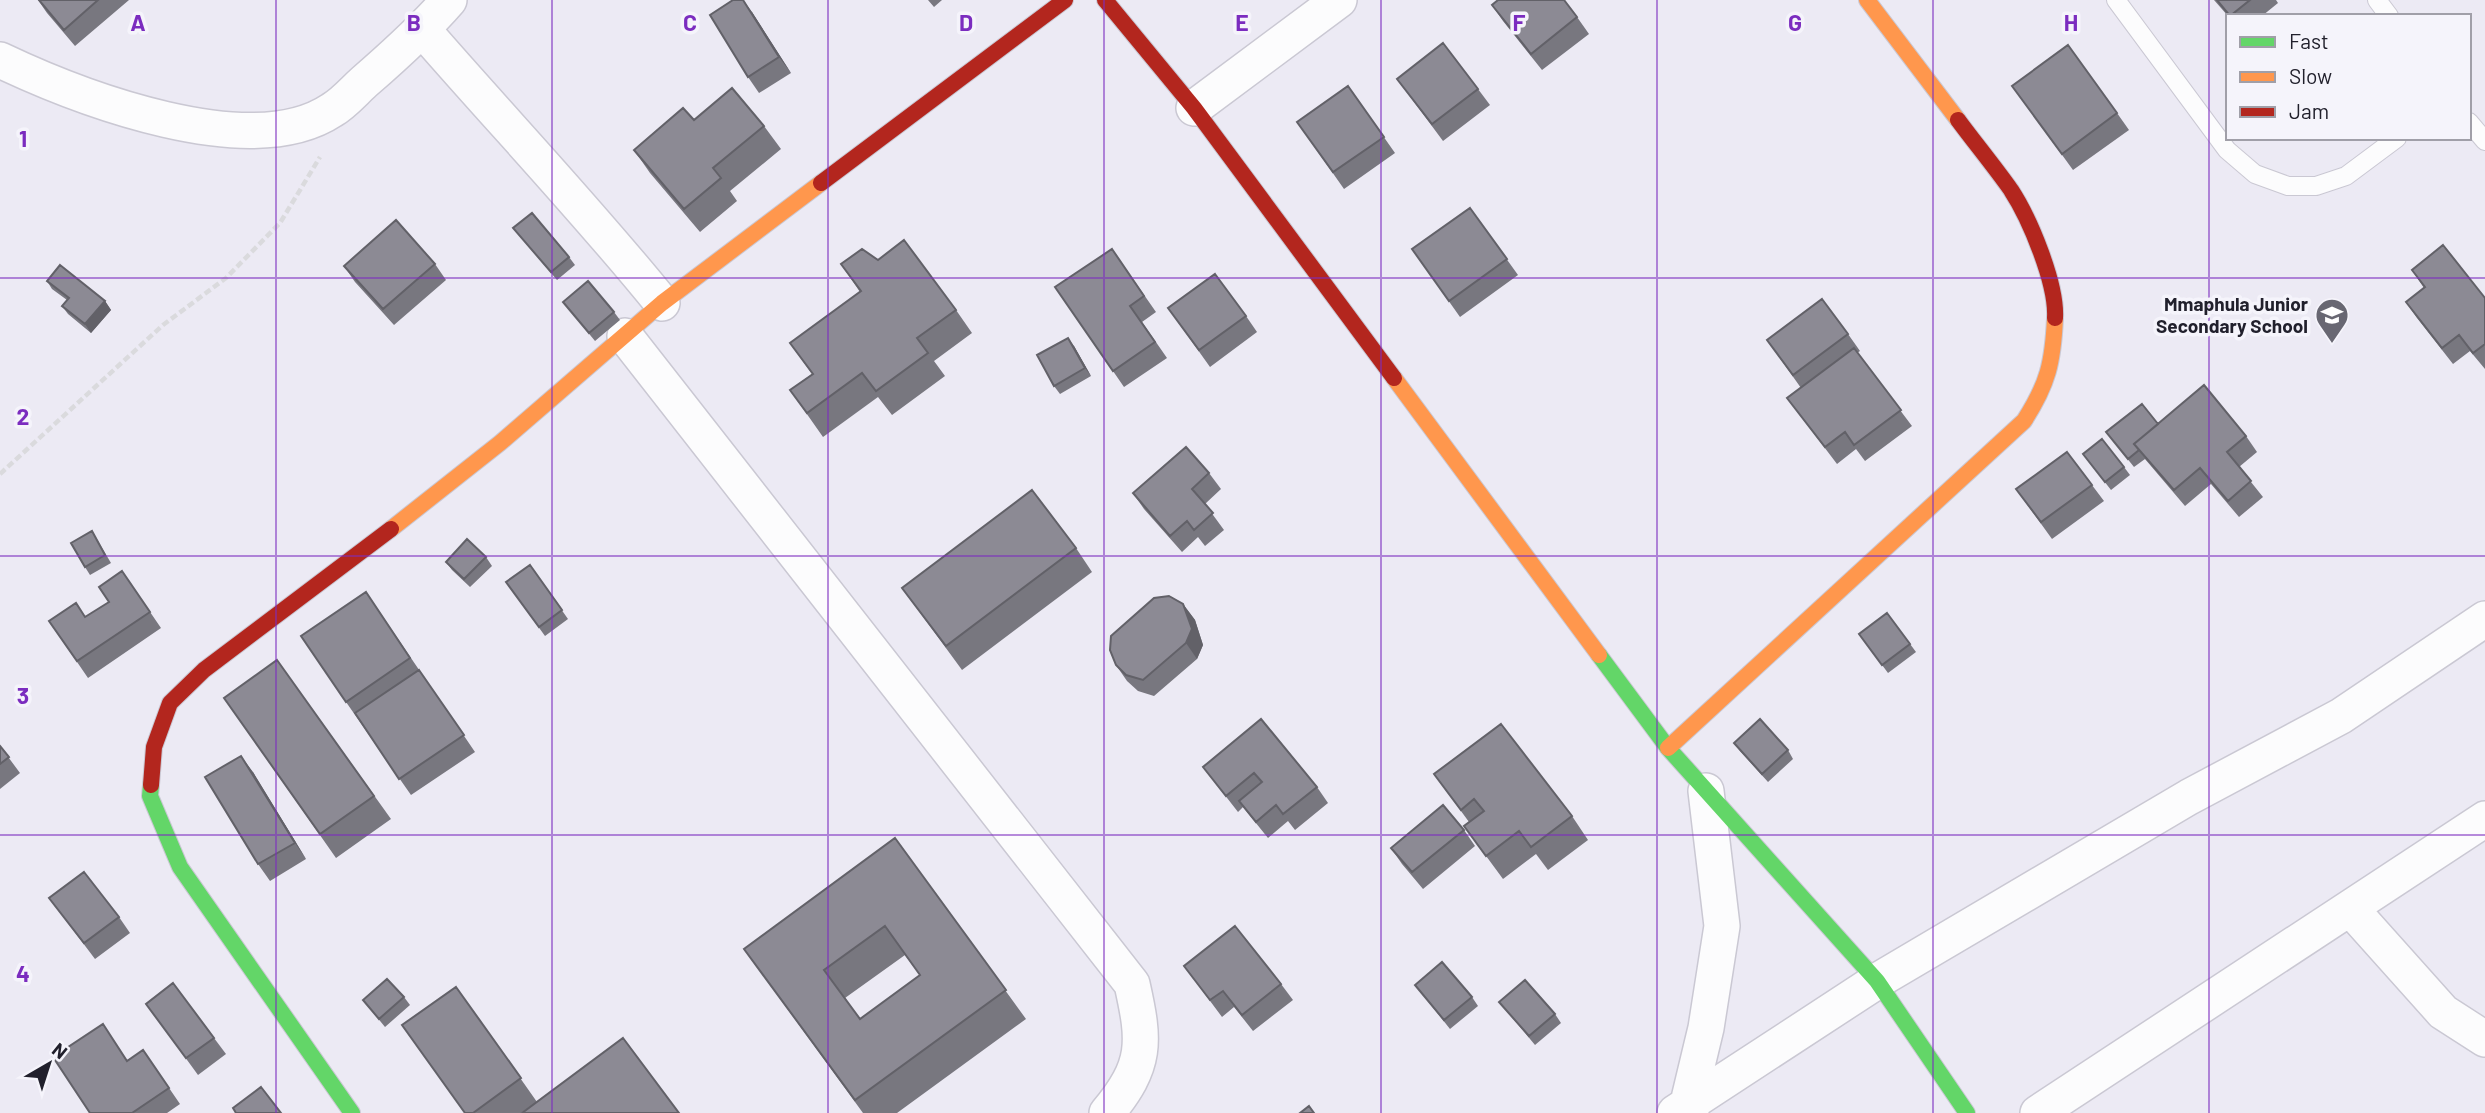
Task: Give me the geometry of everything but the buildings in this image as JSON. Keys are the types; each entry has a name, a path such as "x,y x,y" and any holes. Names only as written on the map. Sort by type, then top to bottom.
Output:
{"street":[{"path":"0,60 64,90 173,122 226,130 275,131 331,111 423,30 449,0"},
{"path":"352,1113 180,867 149,796 158,736 170,702 204,670 310,592 500,443 662,303 1065,0"},
{"path":"1105,0 1194,108 1668,748 1877,981 1967,1113"},
{"path":"1194,108 1339,0"},
{"path":"1668,748 2024,421 2043,392 2054,350 2056,307 2042,258 2012,192 1867,0"},
{"path":"423,30 611,240 662,303"},
{"path":"625,336 1132,984 1142,1048 1128,1084 1107,1113"},
{"path":"1685,1110 1877,981 2189,797 2341,716 2485,619"},
{"path":"1685,1110 1706,1028 1721,926 1706,791"},
{"path":"2038,1113 2485,819"},
{"path":"2350,908 2443,1012 2485,1039"}],"lane":[{"path":"2116,0 2227,150 2255,174 2288,186 2316,186 2346,176 2394,140"},
{"path":"2471,124 2485,141"}],"path":[{"path":"0,474 163,325 226,278 280,223 315,168 331,111"}],"traffic: fast":[{"path":"1599,655 1668,748 1877,981 1967,1113"},
{"path":"151,785 150,796 180,867 352,1113"}],"traffic: slow":[{"path":"1867,0 1958,120"},
{"path":"391,529 500,443 662,303 821,183"},
{"path":"1668,748 2024,421 2048,372 2055,318"},
{"path":"1394,378 1599,655"}],"traffic: jam":[{"path":"821,183 1065,0"},
{"path":"1105,0 1194,108 1394,378"},
{"path":"1958,120 2011,190 2026,217 2047,270 2055,318"},
{"path":"151,785 154,747 170,703 204,670 391,529"}],"place":[{"name":"Mmaphula Junior Secondary School","path":"2332,345"}]}
